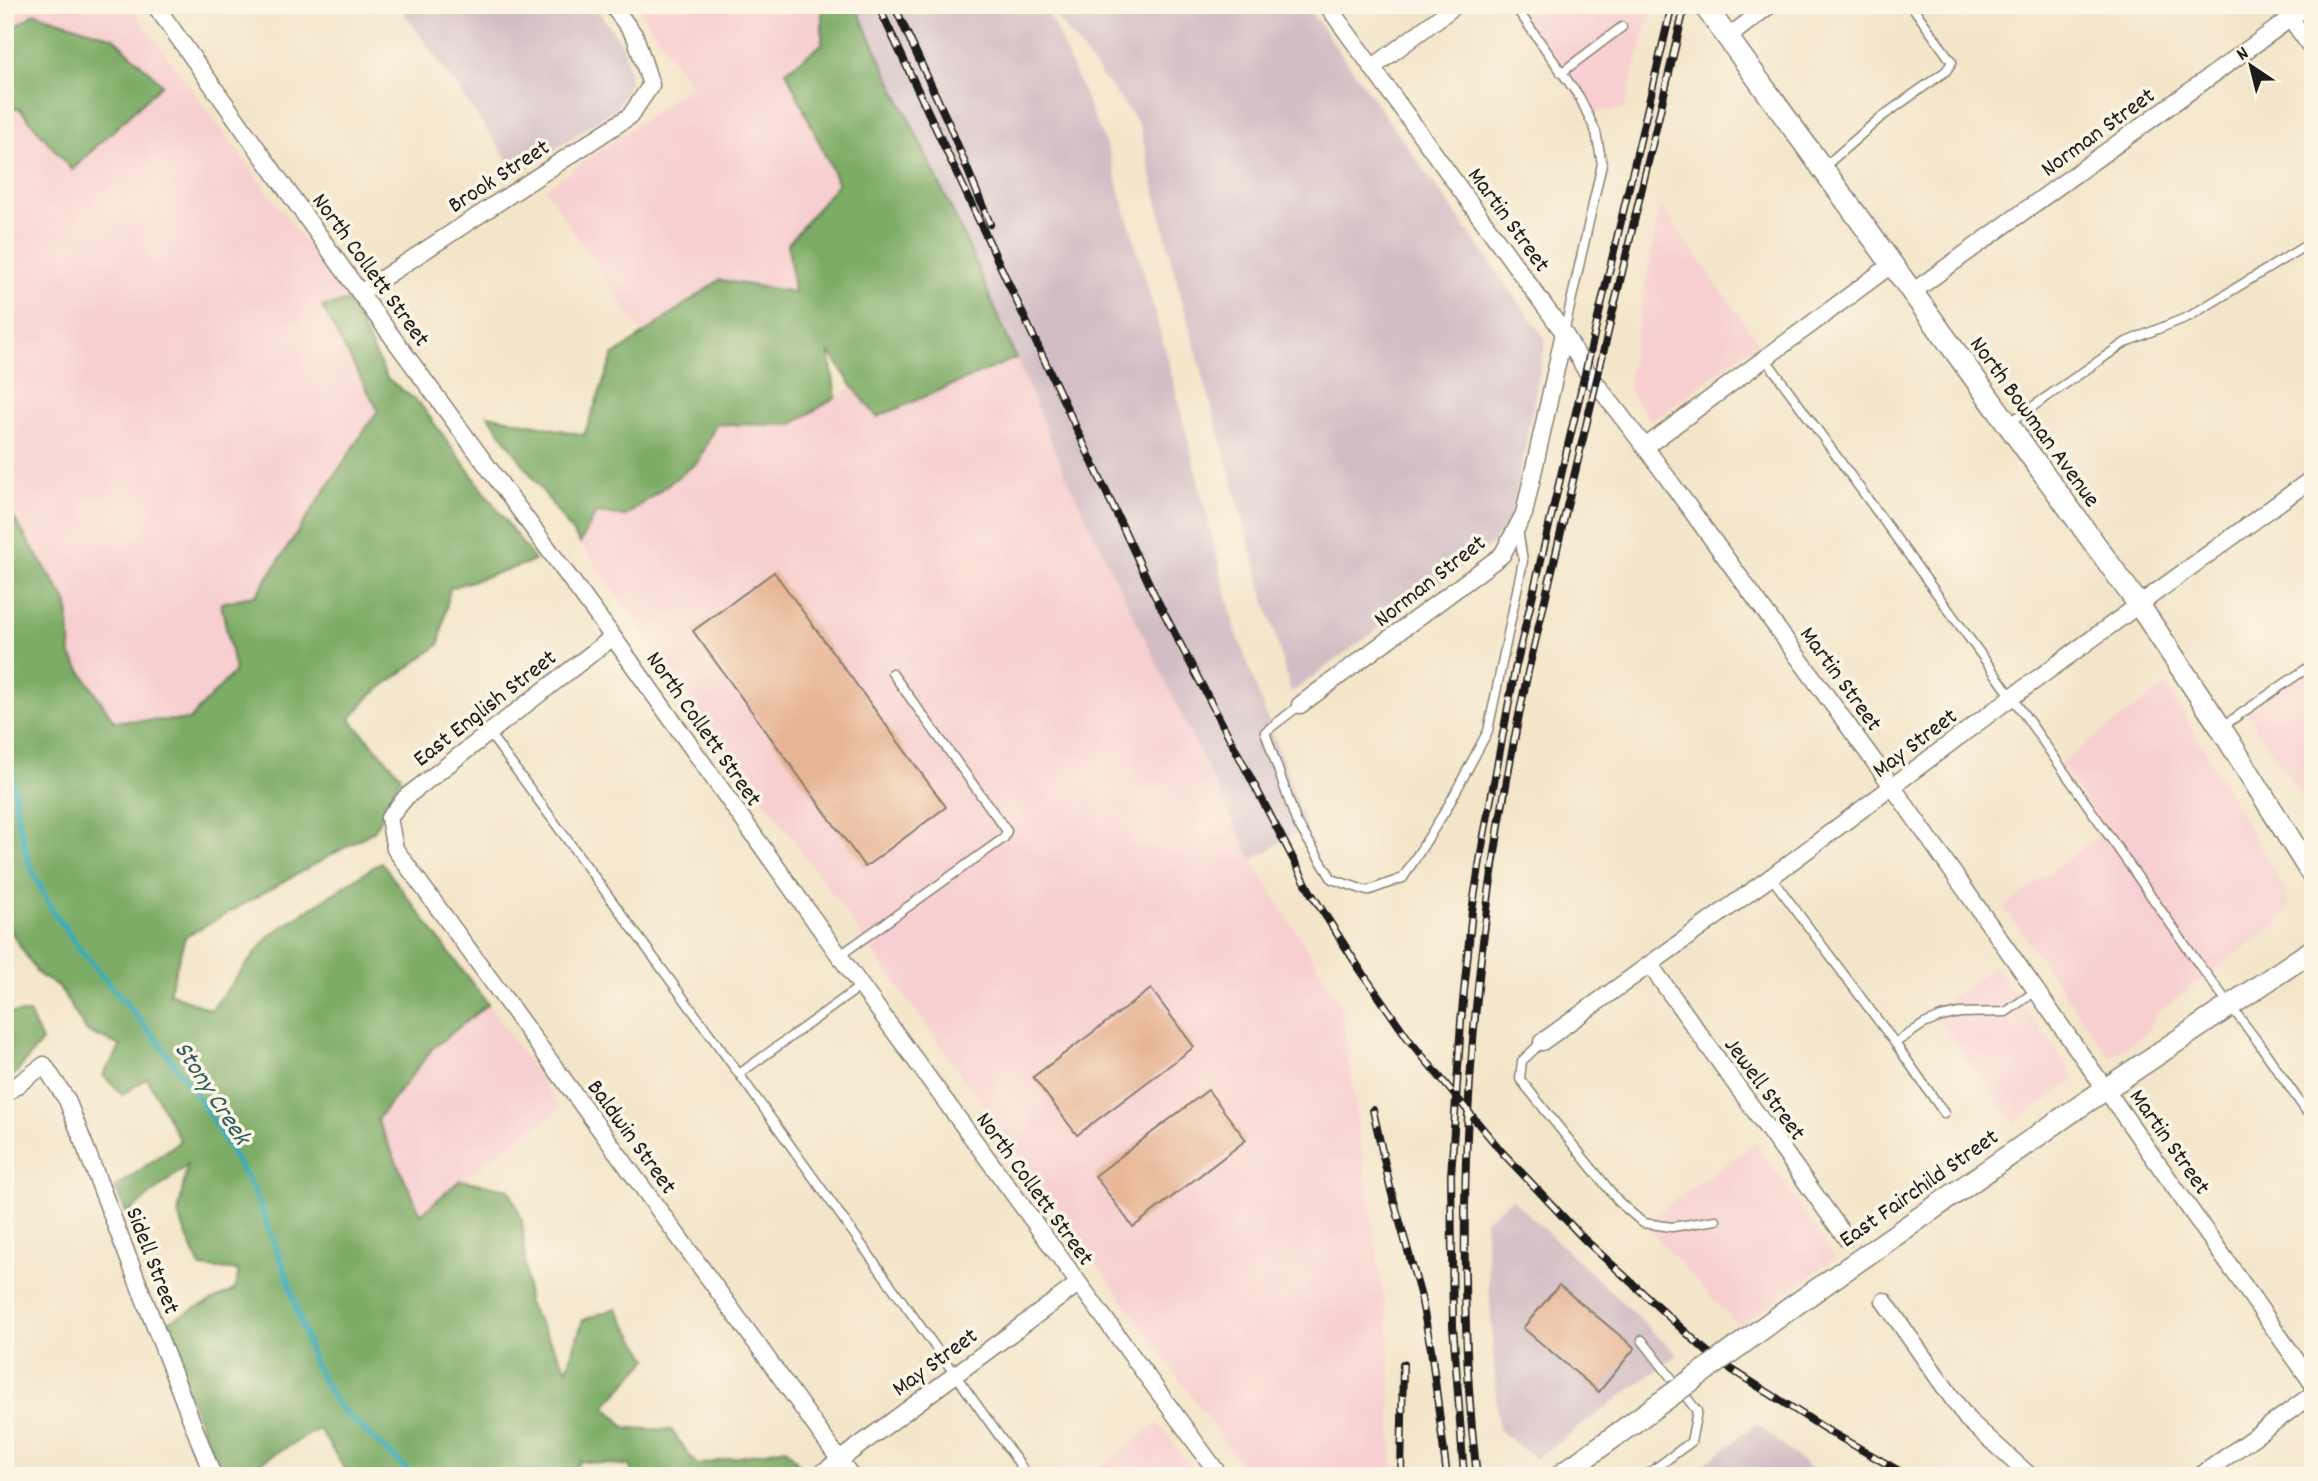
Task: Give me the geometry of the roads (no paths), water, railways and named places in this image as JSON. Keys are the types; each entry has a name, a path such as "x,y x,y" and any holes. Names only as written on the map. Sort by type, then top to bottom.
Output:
{"street":[{"name":"North Collett Street","path":"155,5 360,293 613,637 839,956 1220,1476"},
{"name":"Brook Street","path":"360,293 630,116 651,85 635,36 612,5"},
{"name":"Martin Street","path":"1327,5 1564,333 1585,369 1645,446 1892,786 2313,1384"},
{"path":"1372,68 1456,5"},
{"name":"North Bowman Avenue","path":"1704,5 2139,605 2221,727 2313,876"},
{"path":"1727,37 1770,5"},
{"path":"2281,5 2313,50"},
{"name":"Norman Street","path":"1911,293 2309,5"},
{"path":"1645,446 1891,265"},
{"name":"Norman Street","path":"1300,705 1502,555 1524,514 1564,333"},
{"name":"May Street","path":"1542,1042 2312,479"},
{"name":"East English Street","path":"389,818 406,797 613,637"},
{"name":"Baldwin Street","path":"389,818 395,849 746,1329 850,1476"},
{"name":"East Fairchild Street","path":"1560,1476 1792,1307 2107,1088 2313,950"},
{"name":"Jewell Street","path":"1650,965 1846,1238"},
{"name":"Sidell Street","path":"5,1094 44,1065 66,1100 213,1476"},
{"name":"May Street","path":"818,1476 1078,1284"},
{"path":"1884,1301 1967,1419 2030,1476"},
{"path":"2200,1476 2313,1394"}],"lane":[{"path":"1514,5 1580,98 1596,132 1602,164 1564,333"},
{"path":"1822,169 1880,118 1945,71 1952,62 1914,9"},
{"path":"1561,73 1622,27"},
{"path":"2006,425 2126,342 2190,316 2313,241"},
{"path":"1765,358 2012,697 2313,1121"},
{"path":"1300,705 1265,732 1296,821 1332,879 1367,891 1403,878 1447,808 1488,731 1523,561 1518,526"},
{"path":"2221,727 2313,664"},
{"path":"839,956 1004,838 1007,831 892,673"},
{"path":"488,732 739,1074 1028,1476"},
{"path":"1771,877 1944,1113"},
{"path":"739,1074 861,986"},
{"path":"1895,1043 1924,1024 1941,1017 1960,1013 2006,1012 2037,990"},
{"path":"1542,1042 1522,1062 1520,1079 1619,1202 1643,1223 1672,1227 1716,1220"},
{"path":"1642,1340 1696,1411 1691,1442 1645,1476"}],"waterway":[{"name":"Stony Creek","path":"5,720 18,818 29,864 52,910 83,953 157,1040 205,1107 254,1191 286,1273 313,1362 337,1405 414,1476"}],"railway":[{"path":"878,5 1154,594 1311,893 1409,1040 1502,1152 1584,1239 1715,1359 1827,1430 1908,1476"},
{"path":"894,5 948,122 990,224"},
{"path":"1464,1476 1453,1325 1451,1176 1461,1022 1472,911 1515,670 1672,5"},
{"path":"1477,1476 1469,1397 1466,1318 1466,1159 1473,1036 1486,914 1504,793 1528,672 1685,5"},
{"path":"1373,1110 1390,1187 1421,1297 1431,1349 1447,1476"},
{"path":"1401,1476 1403,1364"}]}
